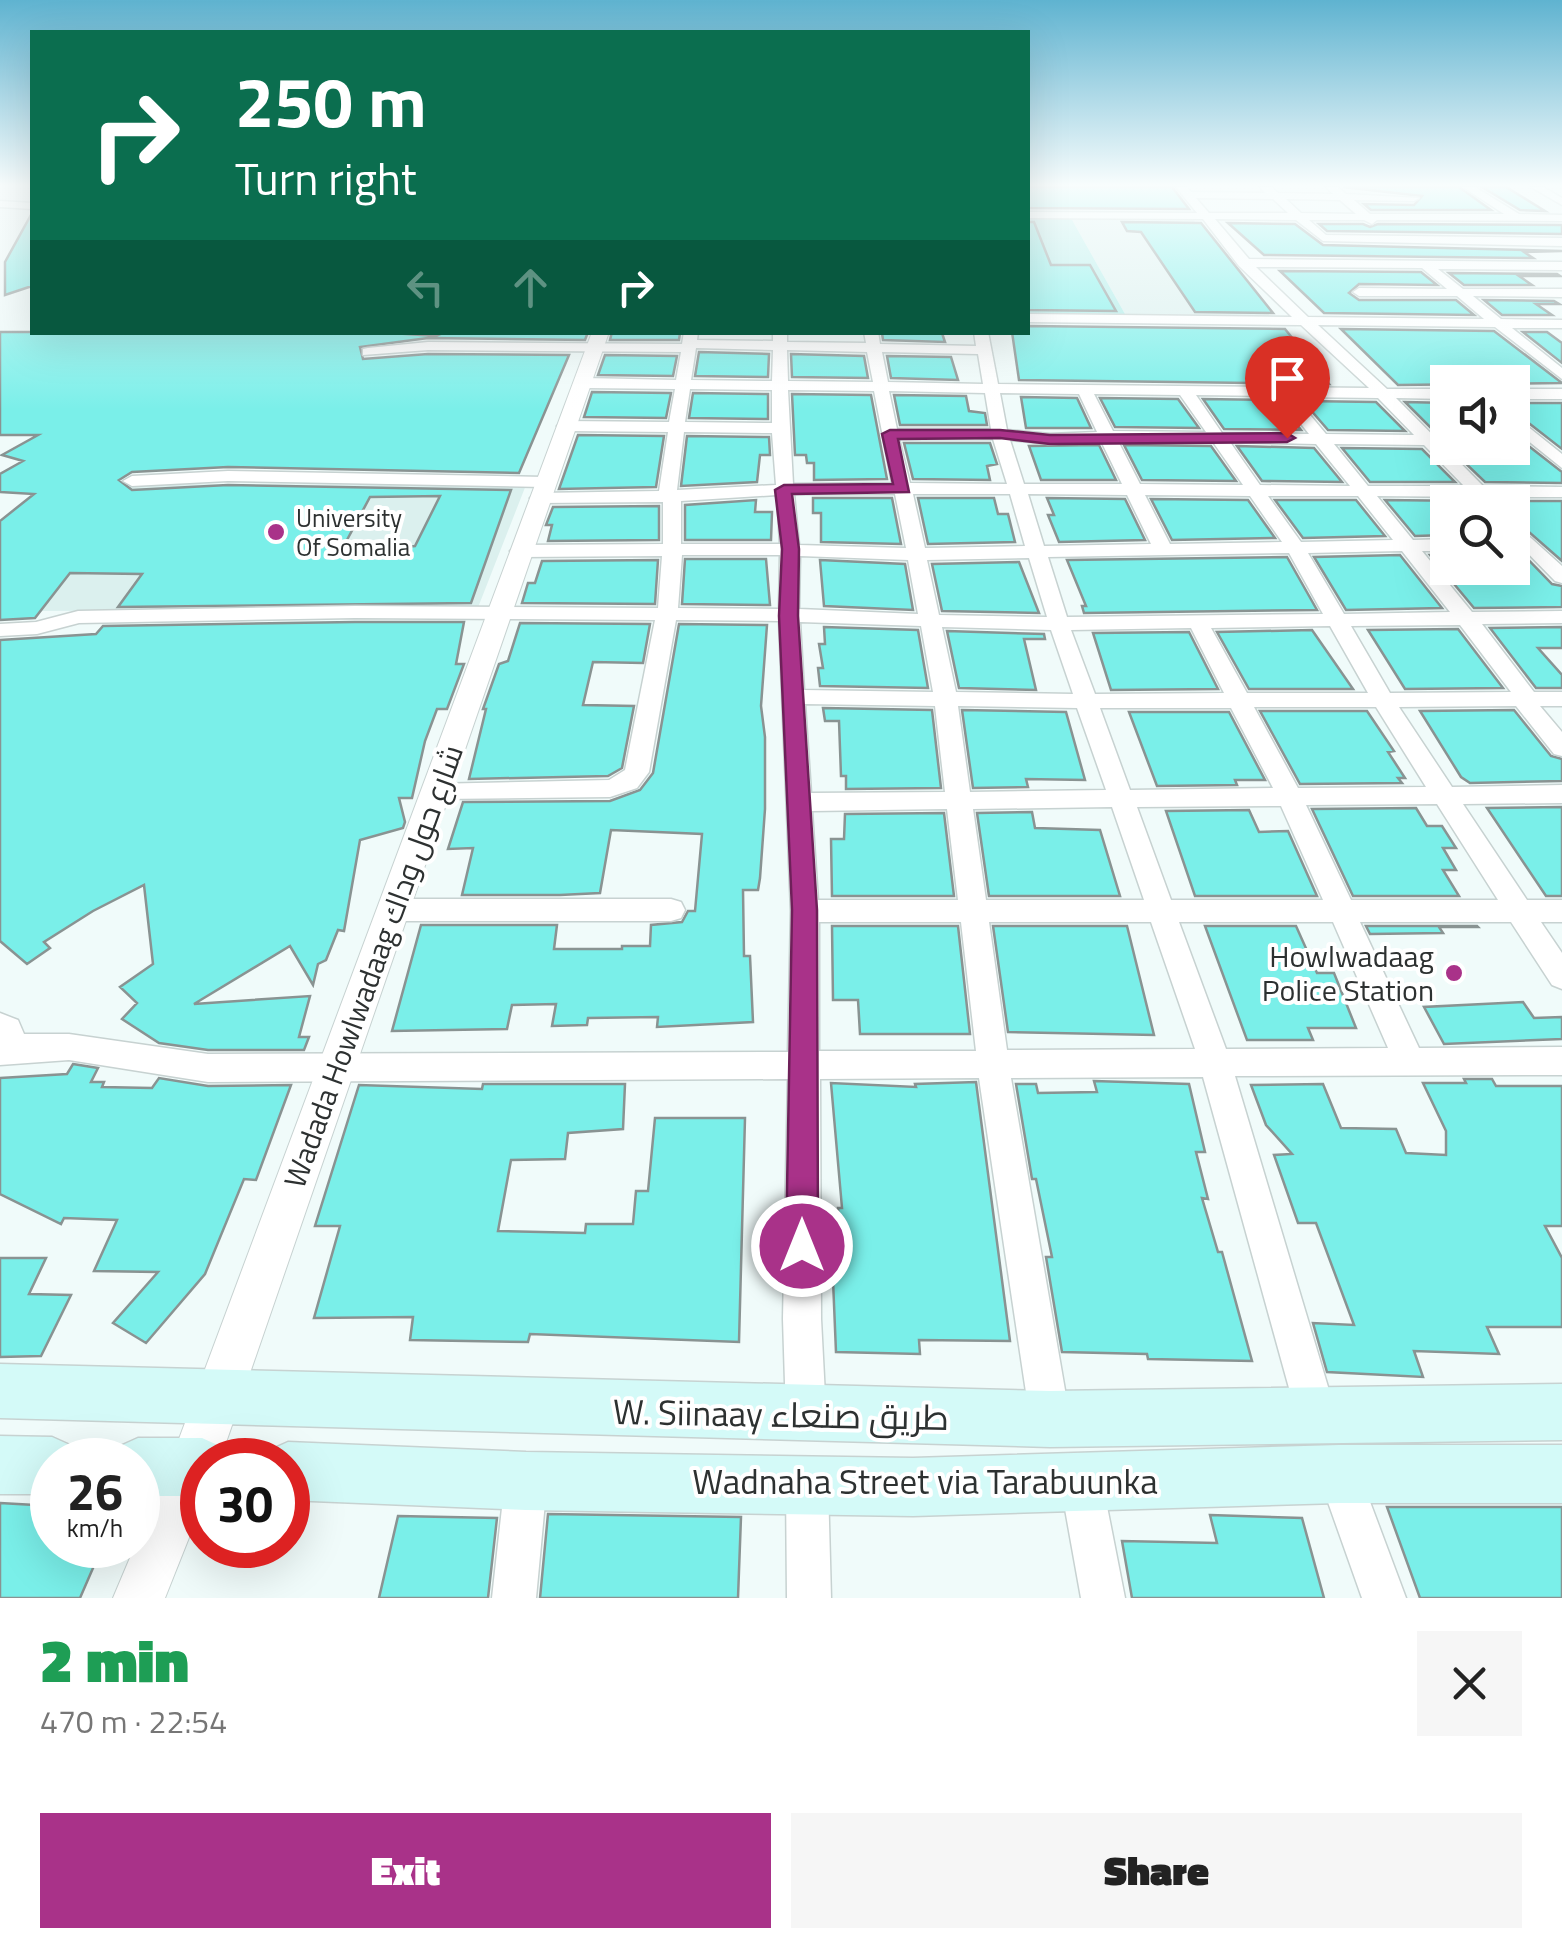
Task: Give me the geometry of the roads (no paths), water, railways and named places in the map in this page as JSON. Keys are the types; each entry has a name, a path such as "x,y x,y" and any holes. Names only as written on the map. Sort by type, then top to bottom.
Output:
{"main road":[{"name":"W. Siinaay طريق صنعاء","path":"0,1392 806,1416 1050,1419 1562,1412"},
{"path":"0,1466 30,1466"},
{"name":"Wadnaha Street via Tarabuunka","path":"310,1472 526,1481 807,1485 1339,1474 1562,1474"}],"street":[{"path":"1422,262 1562,375"},
{"path":"1503,262 1555,293 1562,304"},
{"path":"1242,263 1562,266"},
{"path":"1242,263 1382,392 1473,485"},
{"path":"1331,264 1392,324"},
{"path":"1358,292 1555,293"},
{"path":"1030,318 1562,324"},
{"path":"368,352 599,340 689,340 692,344 780,340 983,341 1000,434 1058,624 1215,1063 1317,1417"},
{"name":"Wadada Howlwadaag شارع حول وداك","path":"206,1438 336,1068 440,790 520,551 599,340"},
{"path":"440,790 610,788 628,782 637,772 661,699 666,617 672,587 672,495 667,490 686,384 689,340"},
{"path":"780,340 780,428 790,549 789,616 804,910 802,1318 806,1416"},
{"path":"872,341 946,700 962,802 971,909 992,1064 1050,1419"},
{"path":"1537,355 1562,356"},
{"path":"585,383 1430,393"},
{"path":"1282,390 1522,688 1523,700 1562,748"},
{"path":"1085,391 1163,550"},
{"path":"1185,391 1295,548 1383,700 1562,977"},
{"path":"1530,394 1562,394"},
{"path":"565,426 780,428"},
{"path":"890,434 1000,434 1050,439 1108,436 1429,440"},
{"path":"1530,435 1562,464"},
{"path":"1539,442 1562,442"},
{"path":"132,482 228,476 542,490 613,499 904,488 1430,495"},
{"path":"1530,494 1562,492"},
{"path":"520,551 790,549 914,554 1430,545"},
{"path":"1530,545 1562,545"},
{"path":"1530,551 1562,576"},
{"path":"0,630 37,628 78,617 355,612 789,616 1058,624 1562,617"},
{"path":"1200,624 1236,699 1292,799 1410,1062"},
{"path":"793,697 1087,701 1562,699"},
{"path":"801,802 1562,794"},
{"path":"395,910 671,910"},
{"path":"804,910 1161,914 1562,911"},
{"path":"5,1042 63,1045 176,1066 336,1068 1562,1061"},
{"path":"1339,1474 1384,1598"},
{"path":"514,1598 526,1481"},
{"path":"1081,1482 1102,1598"},
{"path":"807,1485 809,1598"},
{"name":"Wadada Howlwadaag شارع حول وداك","path":"139,1598 180,1507"}],"place":[{"name":"University Of Somalia","path":"276,532"},
{"name":"Howlwadaag Police Station","path":"1454,973"}]}
